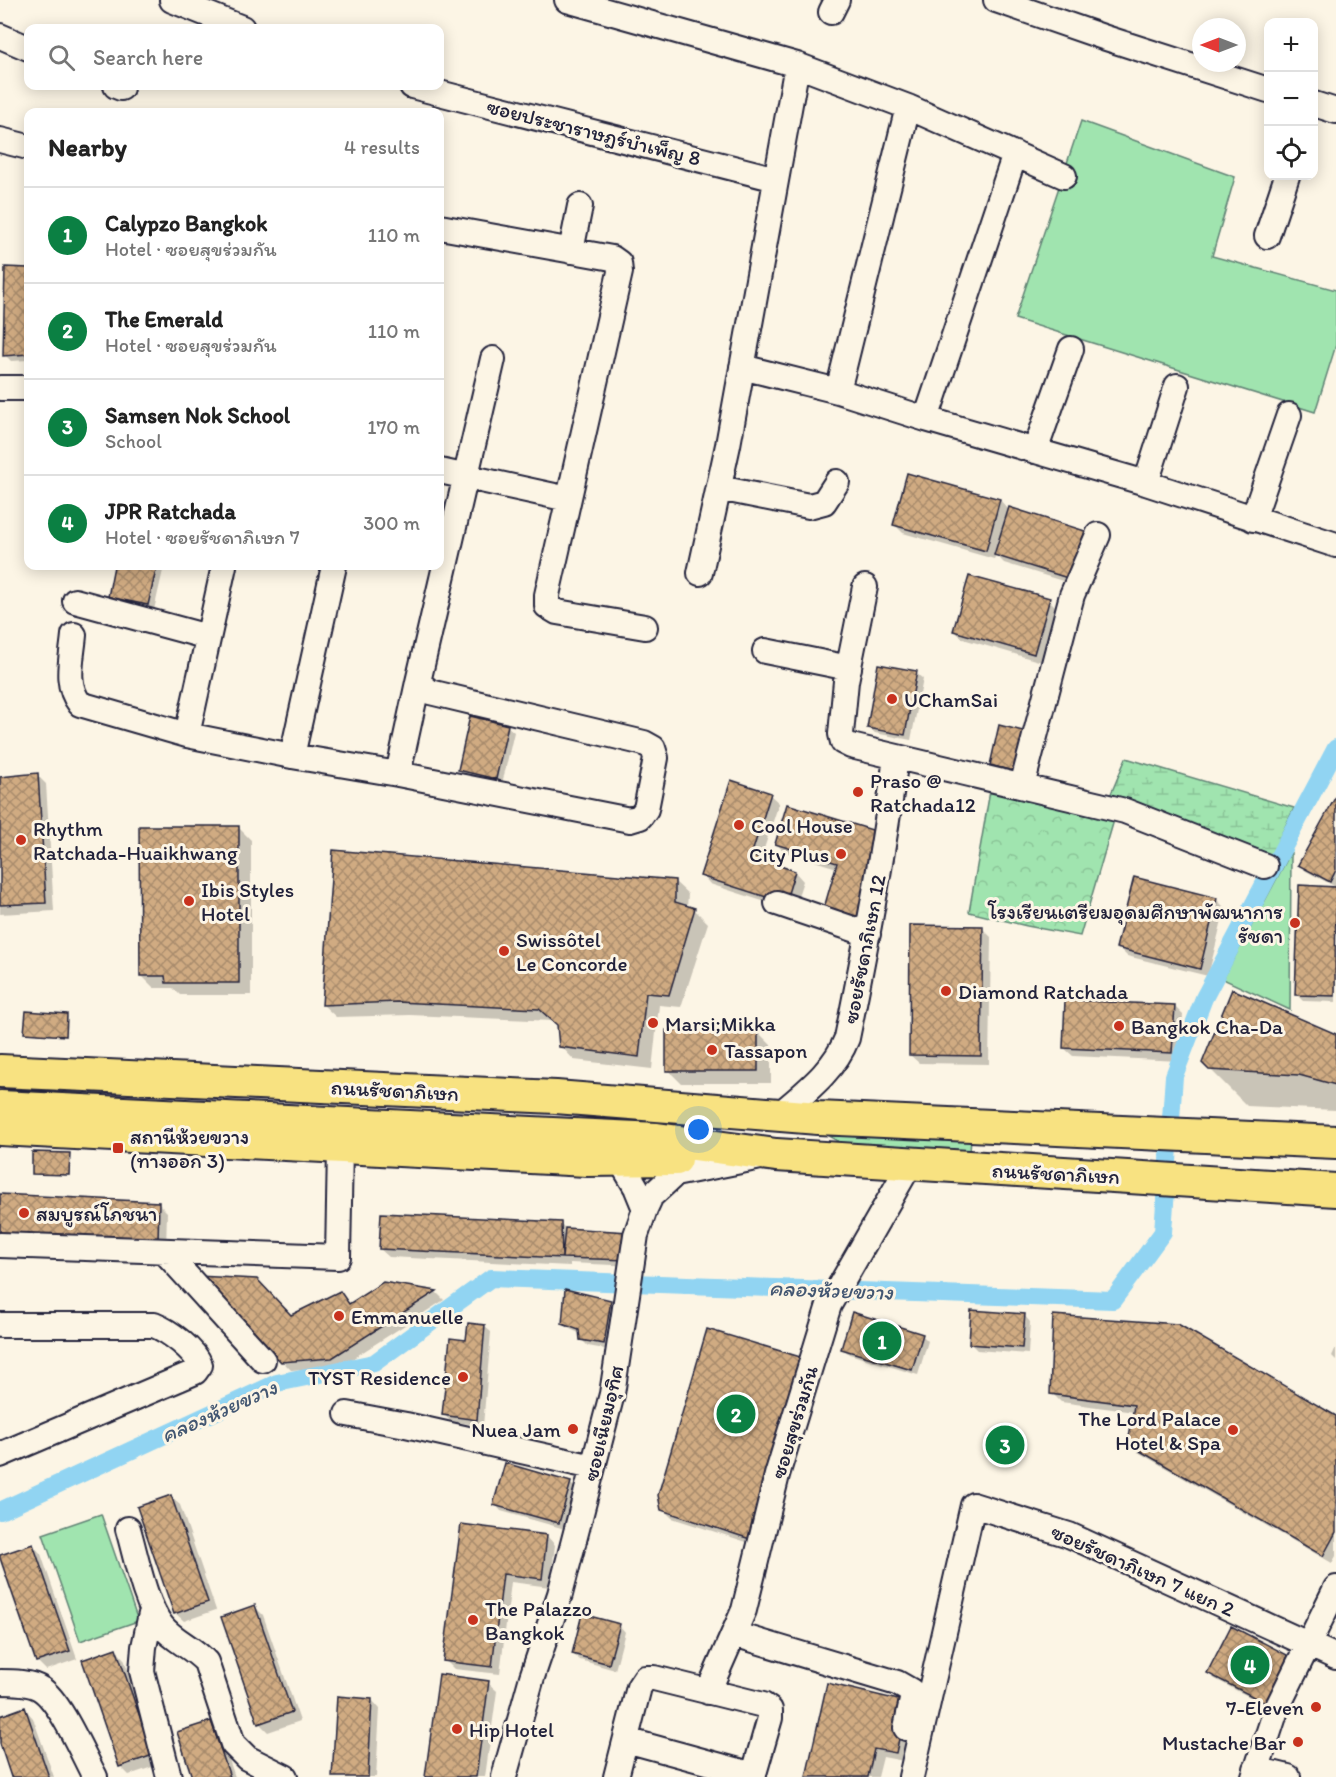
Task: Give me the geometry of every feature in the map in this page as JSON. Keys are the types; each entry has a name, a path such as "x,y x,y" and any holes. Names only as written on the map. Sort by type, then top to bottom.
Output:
{"main road":[{"name":"ถนนรัชดาภิเษก","path":"0,1071 556,1097 784,1116 1336,1142"},
{"name":"ถนนรัชดาภิเษก","path":"0,1089 658,1122 784,1116"},
{"name":"ถนนรัชดาภิเษก","path":"0,1107 657,1139 776,1155 1336,1190"},
{"name":"ถนนรัชดาภิเษก","path":"0,1129 587,1160 776,1155"}],"street":[{"path":"172,0 232,24"},
{"path":"567,0 797,65 908,107 1064,176"},
{"path":"996,0 1264,88"},
{"path":"0,36 24,46"},
{"path":"700,573 719,488 797,65"},
{"name":"ซอยประชาราษฎร์บำเพ็ญ 8","path":"428,90 776,178"},
{"path":"1318,105 1336,111"},
{"path":"838,390 908,107"},
{"path":"0,140 24,146"},
{"path":"926,419 1015,154"},
{"path":"1267,236 1286,180"},
{"path":"571,251 580,206"},
{"path":"444,228 612,258 619,263 620,272 568,499 547,606 557,612 645,627"},
{"path":"1035,451 1071,349"},
{"path":"398,774 493,359"},
{"path":"742,367 838,390 926,419 1146,483 1336,545"},
{"path":"1146,483 1178,386"},
{"path":"0,388 24,388"},
{"path":"1253,519 1289,415"},
{"path":"444,472 568,499"},
{"path":"719,488 809,506 824,502 837,482"},
{"path":"1022,786 1072,595 1098,535"},
{"path":"187,735 223,570"},
{"path":"292,756 333,570"},
{"path":"865,587 849,668 841,734 843,742 850,746 1125,812 1265,866"},
{"path":"75,601 208,637"},
{"path":"74,635 69,682 73,696 80,704 187,735 630,820 640,817 646,809 656,758 653,748 644,742 430,692 418,682"},
{"path":"765,651 849,668"},
{"name":"ซอยรัชดาภิเษก 12","path":"784,1116 842,1053 847,1038 887,828 896,757"},
{"path":"777,903 868,934"},
{"path":"0,1245 338,1257 340,1148"},
{"name":"ซอยเนียมอุทิศ","path":"504,1777 532,1677 560,1594 612,1394 636,1235 645,1209 651,1196 675,1174 776,1155"},
{"path":"620,1160 636,1187 645,1209"},
{"name":"ซอยสุขร่วมกัน","path":"708,1692 744,1610 777,1475 829,1305 910,1164"},
{"path":"165,1252 263,1360"},
{"path":"0,1325 154,1325 164,1329 197,1357 200,1365 195,1372 0,1455"},
{"path":"347,1414 593,1467"},
{"name":"ซอยรัชดาภิเษก 7 แยก 2","path":"911,1777 973,1505 1069,1535 1336,1657"},
{"path":"128,1529 152,1609 169,1634 198,1653 206,1662 233,1744 247,1758 285,1777"},
{"path":"1288,1777 1255,1773 1276,1710 1336,1588"},
{"path":"152,1609 144,1647 142,1671 169,1777"},
{"path":"734,1634 897,1683 911,1690 912,1700 895,1777"},
{"path":"616,1777 639,1687 645,1678 654,1678 763,1705 770,1710 770,1718 753,1776 626,1740"},
{"path":"0,1682 40,1687 53,1699 94,1777"}],"green space":[{"path":"1081,121 1235,177 1212,256 1336,290 1336,345 1315,412 1015,319"},
{"path":"1126,758 1294,808 1268,862 1110,796"},
{"path":"990,791 1114,820 1080,936 969,912"},
{"path":"1291,852 1290,1010 1223,979"},
{"path":"855,1133 971,1137 970,1152 843,1144 830,1137"},
{"path":"101,1514 138,1621 80,1641 43,1534"}],"building":[{"path":"5,267 24,268 24,354 3,356"},
{"path":"907,473 1000,499 986,551 893,525"},
{"path":"1009,507 1085,531 1071,579 994,555"},
{"path":"113,570 156,570 148,605 108,597"},
{"path":"969,576 1050,598 1034,654 953,631"},
{"name":"UChamSai","path":"878,664 917,671 905,735 867,728"},
{"path":"470,716 508,725 496,779 458,770"},
{"path":"999,725 1031,733 1021,773 990,765"},
{"name":"Rhythm Ratchada-Huaikhwang","path":"38,773 46,903 0,905 0,777"},
{"name":"Cool House","path":"731,780 771,793 751,856 795,871 785,903 700,876"},
{"path":"1336,796 1336,870 1330,882 1298,865"},
{"name":"City Plus","path":"787,804 882,833 857,918 824,908 837,863 775,844"},
{"name":"Ibis Styles Hotel","path":"139,826 239,826 239,983 166,983 165,976 140,976"},
{"name":"Swissôtel Le Concorde","path":"333,850 675,880 675,902 695,908 669,995 646,993 639,1057 559,1047 557,1025 539,1009 397,1002 322,1005"},
{"path":"1134,877 1217,898 1200,969 1116,948"},
{"path":"1299,885 1336,887 1335,996 1295,995"},
{"name":"Diamond Ratchada","path":"910,925 983,926 981,1056 909,1055"},
{"path":"1232,989 1336,1034 1336,1085 1299,1075 1209,1070 1202,1063"},
{"name":"Bangkok Cha-Da","path":"1065,1000 1175,1005 1172,1053 1063,1048"},
{"path":"26,1011 67,1014 66,1036 24,1033"},
{"name":"Tassapon","path":"666,1030 758,1030 758,1071 666,1071"},
{"path":"32,1152 70,1153 69,1175 32,1174"},
{"path":"0,1194 159,1202 158,1241 0,1234"},
{"path":"381,1213 561,1222 562,1258 379,1249"},
{"path":"565,1228 629,1232 629,1260 562,1258"},
{"path":"197,1276 257,1279 291,1315 340,1291 349,1304 383,1282 437,1291 332,1358 281,1362"},
{"path":"565,1289 611,1300 604,1344 580,1340 579,1330 562,1324"},
{"path":"971,1310 1025,1314 1022,1348 969,1344"},
{"path":"852,1312 923,1334 912,1370 841,1349"},
{"name":"The Lord Palace Hotel & Spa","path":"1053,1315 1178,1324 1336,1416 1336,1532 1323,1556 1128,1444 1134,1405 1050,1394"},
{"name":"TYST Residence","path":"468,1323 485,1325 477,1420 442,1415 450,1338 466,1340"},
{"path":"707,1329 807,1359 750,1539 661,1510 658,1495"},
{"path":"505,1463 571,1482 559,1523 493,1505"},
{"path":"171,1495 208,1602 174,1614 137,1507"},
{"name":"The Palazzo Bangkok","path":"461,1524 547,1535 542,1579 503,1574 492,1667 443,1661"},
{"path":"33,1544 70,1651 36,1662 0,1558 0,1555"},
{"path":"255,1605 292,1712 258,1724 221,1617"},
{"path":"582,1614 620,1624 609,1664 572,1654"},
{"path":"1231,1626 1293,1658 1269,1705 1207,1673"},
{"path":"116,1648 153,1755 119,1767 82,1660"},
{"name":"Hip Hotel","path":"439,1674 489,1681 476,1777 425,1777"},
{"path":"827,1683 907,1702 896,1753 874,1749 868,1777 806,1777"},
{"path":"337,1696 372,1699 368,1777 332,1777"},
{"path":"25,1707 49,1777 11,1777 0,1744 0,1716"},
{"path":"211,1721 230,1777 192,1777 177,1732"}],"waterway":[{"name":"คลองห้วยขวาง","path":"0,1511 277,1383 374,1363 491,1278 1113,1300 1163,1232 1174,1076 1204,998 1336,748"}],"place":[{"name":"UChamSai","path":"892,699"},
{"name":"Praso @ Ratchada12","path":"858,792"},
{"name":"Cool House","path":"739,825"},
{"name":"Rhythm Ratchada-Huaikhwang","path":"21,840"},
{"name":"City Plus","path":"841,854"},
{"name":"Ibis Styles Hotel","path":"189,901"},
{"name":"โรงเรียนเตรียมอุดมศึกษาพัฒนาการ รัชดา","path":"1295,923"},
{"name":"Swissôtel Le Concorde","path":"504,951"},
{"name":"Diamond Ratchada","path":"946,991"},
{"name":"Marsi;Mikka","path":"653,1023"},
{"name":"Bangkok Cha-Da","path":"1119,1026"},
{"name":"Tassapon","path":"712,1050"},
{"name":"สถานีห้วยขวาง (ทางออก 3)","path":"118,1148"},
{"name":"สมบูรณ์โภชนา","path":"24,1213"},
{"name":"Emmanuelle","path":"339,1316"},
{"name":"Calypzo Bangkok","path":"882,1341"},
{"name":"TYST Residence","path":"463,1377"},
{"name":"The Emerald","path":"736,1414"},
{"name":"Nuea Jam","path":"573,1429"},
{"name":"The Lord Palace Hotel & Spa","path":"1233,1430"},
{"name":"Samsen Nok School","path":"1005,1445"},
{"name":"The Palazzo Bangkok","path":"473,1620"},
{"name":"JPR Ratchada","path":"1250,1665"},
{"name":"7-Eleven","path":"1316,1707"},
{"name":"Hip Hotel","path":"457,1729"},
{"name":"Mustache Bar","path":"1298,1742"}]}
